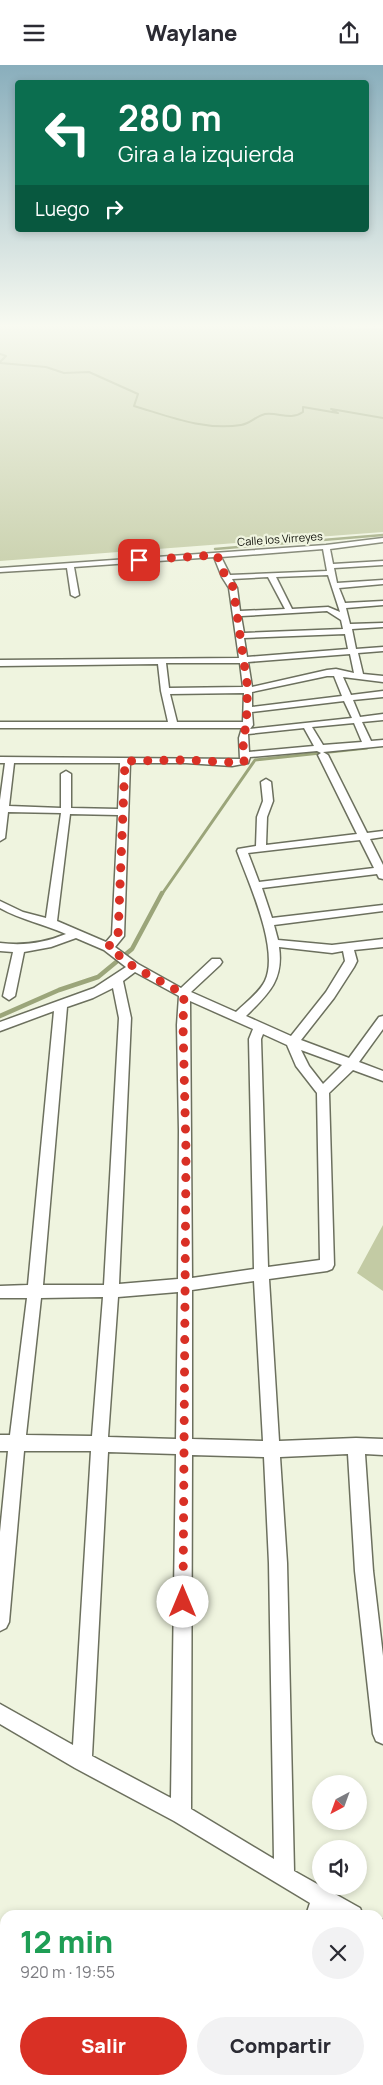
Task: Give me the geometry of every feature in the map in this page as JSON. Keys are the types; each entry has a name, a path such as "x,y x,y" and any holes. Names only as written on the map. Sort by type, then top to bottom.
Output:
{"street":[{"name":"Calle los Virreyes","path":"0,570 326,547 383,541"},
{"path":"326,547 334,586 342,607 359,676"},
{"path":"0,838 5,760 186,760 240,763 245,761 242,744 246,728 248,690 244,660 233,587 226,577 217,555"},
{"path":"226,577 331,570 383,563"},
{"path":"70,565 75,595"},
{"path":"271,575 290,612"},
{"path":"334,586 383,582"},
{"path":"236,614 290,612 383,603"},
{"path":"328,609 344,618"},
{"path":"240,636 383,625"},
{"path":"0,663 244,660 383,649"},
{"path":"162,662 165,691 173,725"},
{"path":"336,673 368,745"},
{"path":"165,691 248,690 318,674 336,673 383,679"},
{"path":"246,710 383,695"},
{"path":"0,725 173,725 246,728 307,726 383,717"},
{"path":"255,886 382,873 307,726"},
{"path":"245,755 322,753 383,743"},
{"path":"108,947 118,936 125,761"},
{"path":"51,923 66,810 66,774"},
{"path":"261,849 262,817 268,801 266,782"},
{"path":"2,809 124,812"},
{"path":"237,1018 270,981 274,967 268,922 242,851 383,834"},
{"path":"0,904 22,916 51,923 108,947 132,965 184,994 237,1018 293,1043 383,1077"},
{"path":"268,922 383,908"},
{"path":"0,947 19,950 48,945 75,934"},
{"path":"272,943 332,949 383,943"},
{"path":"0,1292 111,1291 185,1285 327,1265 323,1092 307,1073 295,1054 293,1043 330,995 348,967 351,961 348,948"},
{"path":"9,997 19,950"},
{"path":"181,1814 185,1447 184,994 186,989 216,962"},
{"path":"0,1027 110,986 132,965"},
{"path":"82,1761 100,1443 111,1291 125,1018 117,980"},
{"path":"0,1622 17,1443 35,1291 61,1004"},
{"path":"323,1092 351,1064 383,1019"},
{"path":"260,1027 255,1039 261,1274 278,1563 284,1877"},
{"path":"0,1443 100,1443 272,1449 383,1447"},
{"path":"356,1446 364,1571 383,1734"},
{"path":"0,1713 82,1761 181,1814 284,1877 319,1907 331,1910"}],"green space":[{"path":"0,420 383,420 383,532 0,561"},
{"path":"383,1225 383,1291 357,1273"}],"waterway":[{"path":"180,420 213,426 241,425 252,420"},
{"path":"215,549 383,535"},
{"path":"162,894 255,760 367,748"},
{"path":"0,1016 59,990 98,977 132,949 162,893"}],"route":[{"path":"139,560 217,555 224,573 233,587 248,690 246,710 248,725 244,732 242,744 246,759 242,763 186,760 125,761 118,936 108,947 134,967 184,994 186,1151 183,1602"}]}
